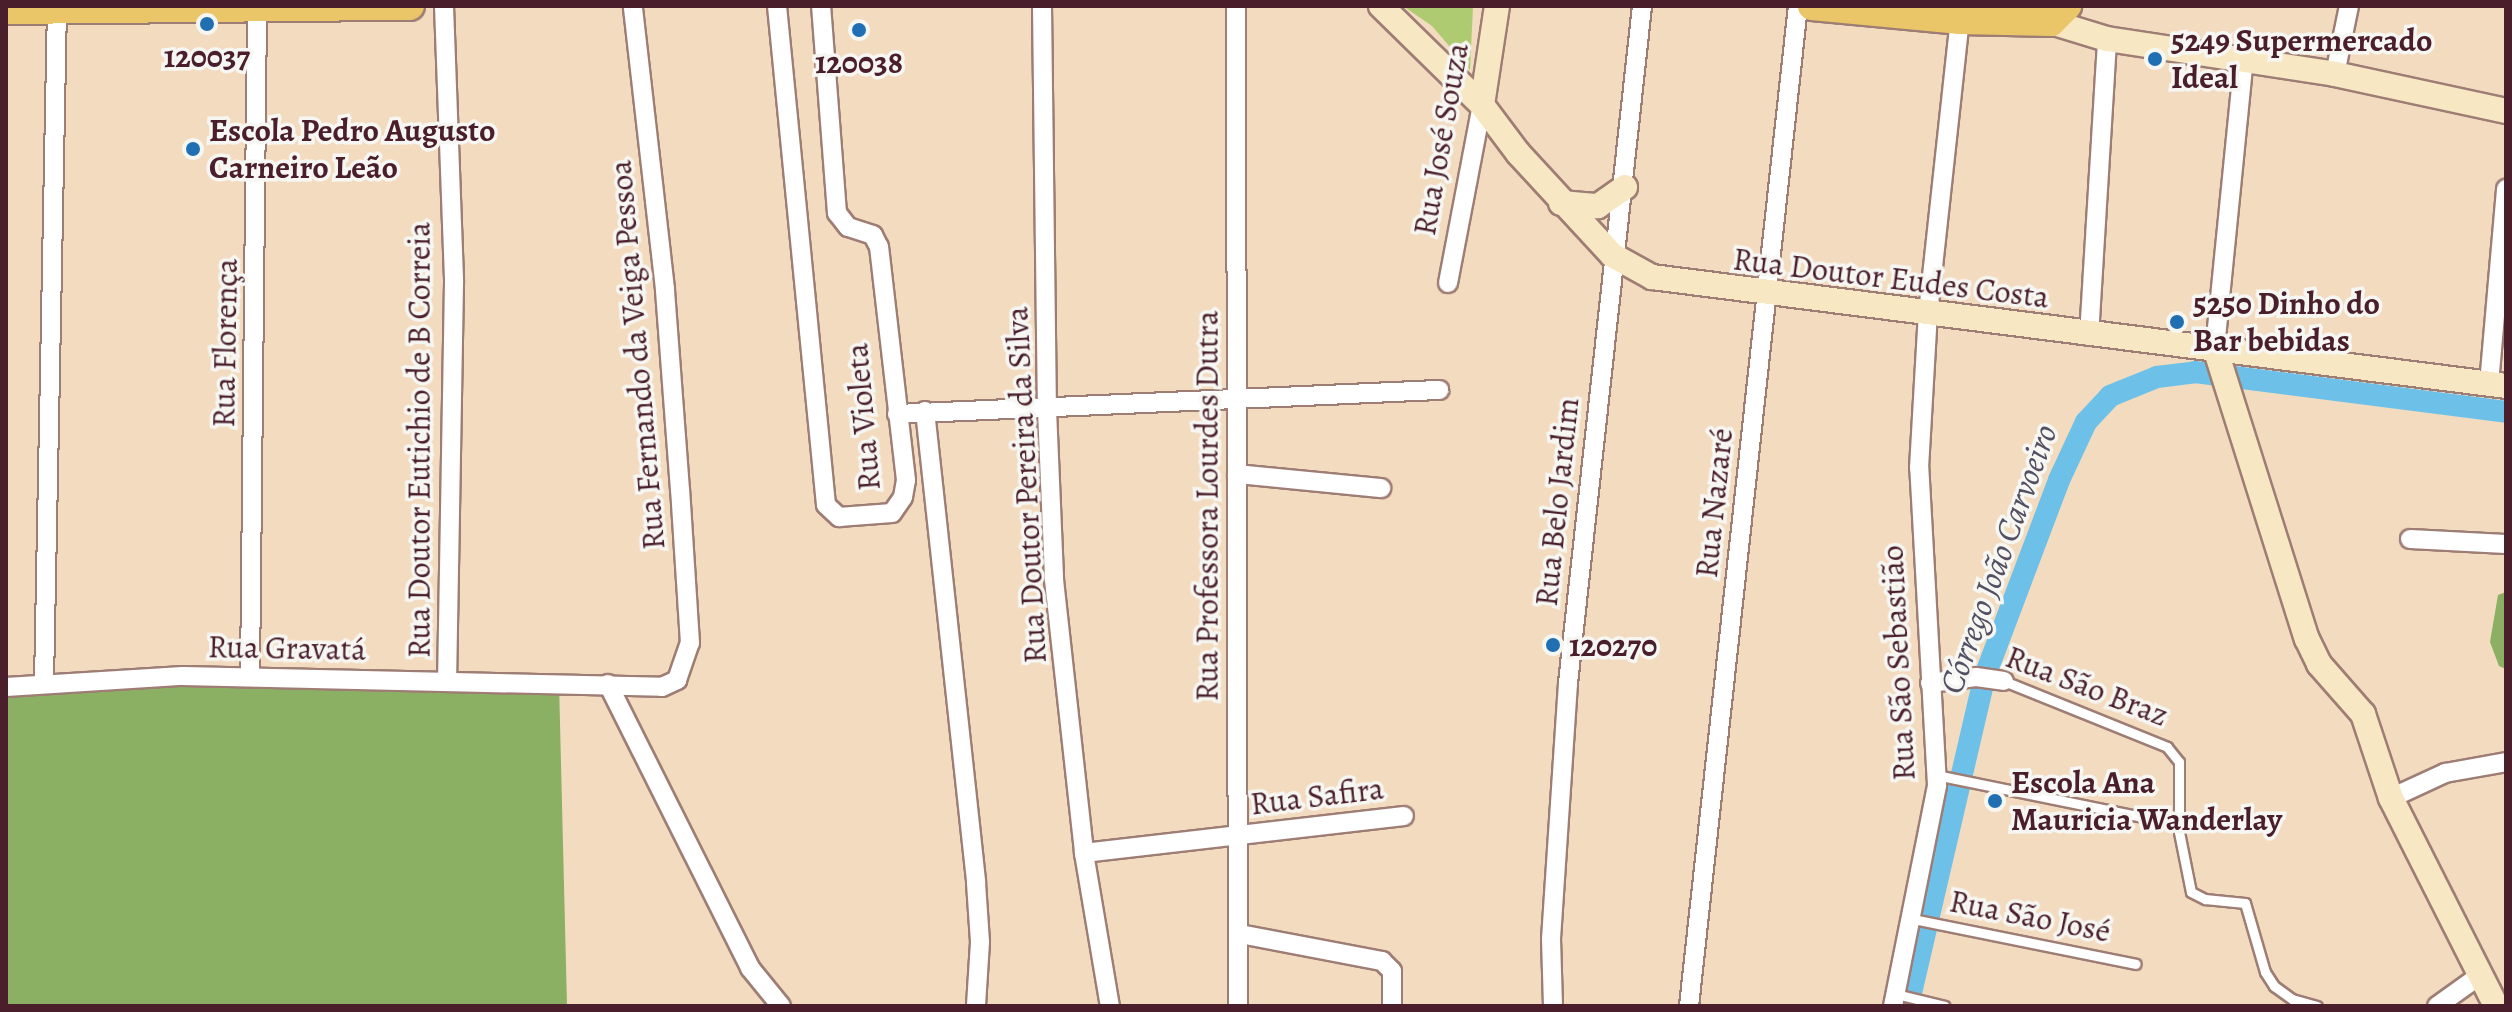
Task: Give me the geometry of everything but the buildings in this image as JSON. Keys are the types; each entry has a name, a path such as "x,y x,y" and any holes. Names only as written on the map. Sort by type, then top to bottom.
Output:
{"main road":[{"path":"6,10 257,10 410,6"},
{"path":"1812,6 1960,20 2056,11"}],"street":[{"name":"Rua Doutor Eutichio de B Correia","path":"444,6 454,283 447,682"},
{"name":"Rua Fernando da Veiga Pessoa","path":"633,6 665,289 690,643 677,680 662,687"},
{"name":"Rua Violeta","path":"777,6 826,505 832,514 892,513 899,507 906,480 911,412 879,247 873,235 848,227 837,213 821,6"},
{"name":"Rua Doutor Pereira da Silva","path":"1042,6 1047,410 1054,580 1084,853 1110,1006"},
{"name":"Rua Professora Lourdes Dutra","path":"1236,6 1238,1006"},
{"name":"Rua Doutor Eudes Costa","path":"1381,6 1482,105 1561,203 1612,255 1652,277 2217,355 2498,385"},
{"name":"Rua José Souza","path":"1448,283 1482,105 1497,6"},
{"name":"Rua Belo Jardim","path":"1553,1006 1557,815 1612,255 1625,187 1642,6"},
{"name":"Rua Nazaré","path":"1689,1006 1798,6"},
{"path":"2335,74 2349,6"},
{"path":"44,683 57,9"},
{"name":"Rua Florença","path":"250,677 257,10"},
{"path":"2056,11 2107,39 2335,74 2506,111"},
{"name":"Rua São Sebastião","path":"1895,1000 1913,919 1936,775 1919,468 1928,313 1960,20"},
{"path":"2089,336 2107,39"},
{"path":"2244,60 2217,355 2307,639 2319,664 2363,714 2391,798 2496,1006"},
{"path":"1561,203 1598,206 1625,187"},
{"path":"2498,385 2506,189"},
{"name":"Rua Violeta","path":"911,412 1047,410 1439,390"},
{"path":"911,412 976,883 980,942 976,1006"},
{"path":"1237,474 1381,488"},
{"path":"2410,539 2506,544"},
{"name":"Rua Gravatá","path":"6,687 44,683 250,677 662,687"},
{"name":"Rua São Braz","path":"1930,683 1976,677 2004,681"},
{"path":"608,684 750,968 781,1006"},
{"path":"2391,798 2445,773 2506,762"},
{"name":"Rua Safira","path":"1084,853 1404,816"},
{"path":"1240,934 1387,965 1394,982 1392,1006"},
{"path":"2437,1006 2479,976"}],"lane":[{"name":"Rua São Braz","path":"2004,681 2167,747 2179,762 2179,832 2191,892 2205,899 2245,903 2265,972 2274,986 2292,999 2317,1006"},
{"path":"1936,775 2147,818"},
{"name":"Rua São José","path":"1913,919 2136,964"},
{"path":"1895,1000 1945,1006"}],"green space":[{"path":"1473,7 1470,70 1432,26 1406,8"},
{"path":"2506,592 2506,669 2499,666 2490,642 2498,595"},
{"path":"44,683 559,683 567,1006 6,1006 6,686"}],"waterway":[{"name":"Córrego João Carvoeiro","path":"1908,1006 1985,676 2059,480 2086,422 2110,396 2157,377 2195,372 2506,412"}],"place":[{"name":"120037","path":"207,24"},
{"name":"120038","path":"859,30"},
{"name":"5249 Supermercado Ideal","path":"2155,59"},
{"name":"Escola Pedro Augusto Carneiro Leão","path":"193,149"},
{"name":"5250 Dinho do Bar bebidas","path":"2177,322"},
{"name":"120270","path":"1553,645"},
{"name":"Escola Ana Mauricia Wanderlay","path":"1995,801"}]}
